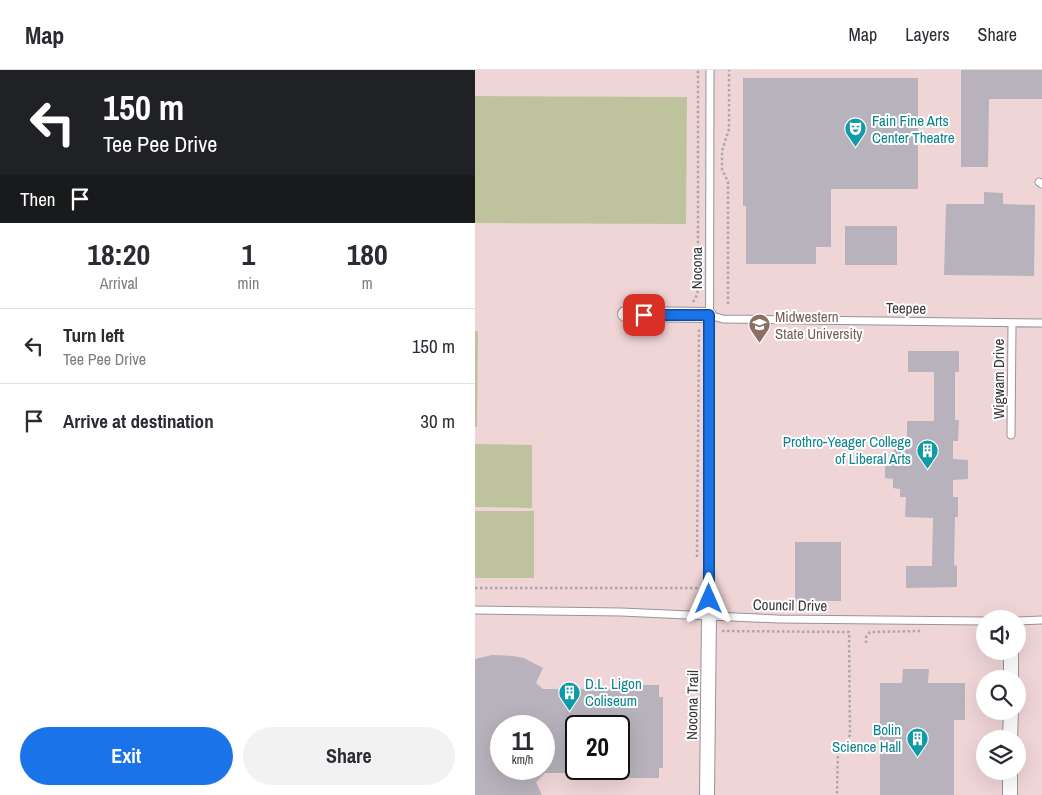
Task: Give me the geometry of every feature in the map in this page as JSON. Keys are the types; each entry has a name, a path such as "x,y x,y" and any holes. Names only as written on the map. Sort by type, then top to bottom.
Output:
{"street":[{"path":"625,314 704,318"},
{"name":"Nocona Trail","path":"707,795 709,616"},
{"path":"1010,780 1010,795"}],"lane":[{"name":"Nocona","path":"709,616 704,318 710,70"},
{"name":"Teepee","path":"704,318 1042,323"},
{"name":"Wigwam Drive","path":"1011,435 1012,324"},
{"name":"Council Drive","path":"475,610 621,612 778,619 976,621"},
{"path":"1026,621 1042,620"}],"path":[{"path":"689,304 694,302 697,295 698,70"},
{"path":"728,304 727,182 722,169 722,151 729,129 729,70"},
{"path":"697,557 704,318"},
{"path":"475,588 698,588"},
{"path":"721,631 849,632 850,736 838,752 837,795"},
{"path":"866,643 866,637 871,632 921,631"}],"shaded area":[{"name":"Midwestern State University","path":"475,70 1042,70 1042,795 475,795"}],"green space":[{"path":"475,96 687,97 686,224 475,223"},
{"path":"475,331 478,331 477,427 475,427"},
{"path":"475,444 532,445 532,508 475,507"},
{"path":"475,511 534,511 534,578 475,578"}],"building":[{"path":"961,70 1042,70 1042,99 989,99 988,167 961,167"},
{"path":"743,78 918,78 918,189 831,189 831,247 816,247 816,264 746,264 746,206 743,206"},
{"path":"984,192 1003,193 1003,204 1035,205 1034,276 944,275 946,204 984,204"},
{"path":"845,226 897,226 897,265 845,265"},
{"name":"Prothro-Yeager College of Liberal Arts","path":"908,351 959,351 959,372 955,372 955,420 959,420 958,441 953,441 953,459 968,460 968,479 953,480 953,497 958,497 958,517 955,517 954,565 957,566 957,587 906,588 906,566 932,566 933,518 905,517 906,497 900,497 900,489 893,488 893,479 885,478 885,459 894,459 894,447 900,448 900,441 907,441 907,421 934,421 934,372 908,372"},
{"path":"795,542 841,542 841,601 795,601"},
{"name":"D.L. Ligon Coliseum","path":"492,655 524,658 543,668 536,683 543,689 619,689 619,685 659,685 659,697 663,697 663,768 659,768 659,778 630,778 630,715 565,715 565,773 555,773 555,715 490,715 490,780 538,780 536,782 542,795 475,795 475,659"},
{"name":"Bolin Science Hall","path":"903,669 929,669 928,683 965,683 965,720 954,720 954,795 880,795 880,683 902,683"}],"place":[{"name":"Fain Fine Arts Center Theatre","path":"856,148"},
{"name":"Midwestern State University","path":"759,344"},
{"name":"Prothro-Yeager College of Liberal Arts","path":"927,469"},
{"name":"D.L. Ligon Coliseum","path":"569,711"},
{"name":"Bolin Science Hall","path":"917,757"}],"route":[{"path":"644,315 709,315 709,599"}]}
